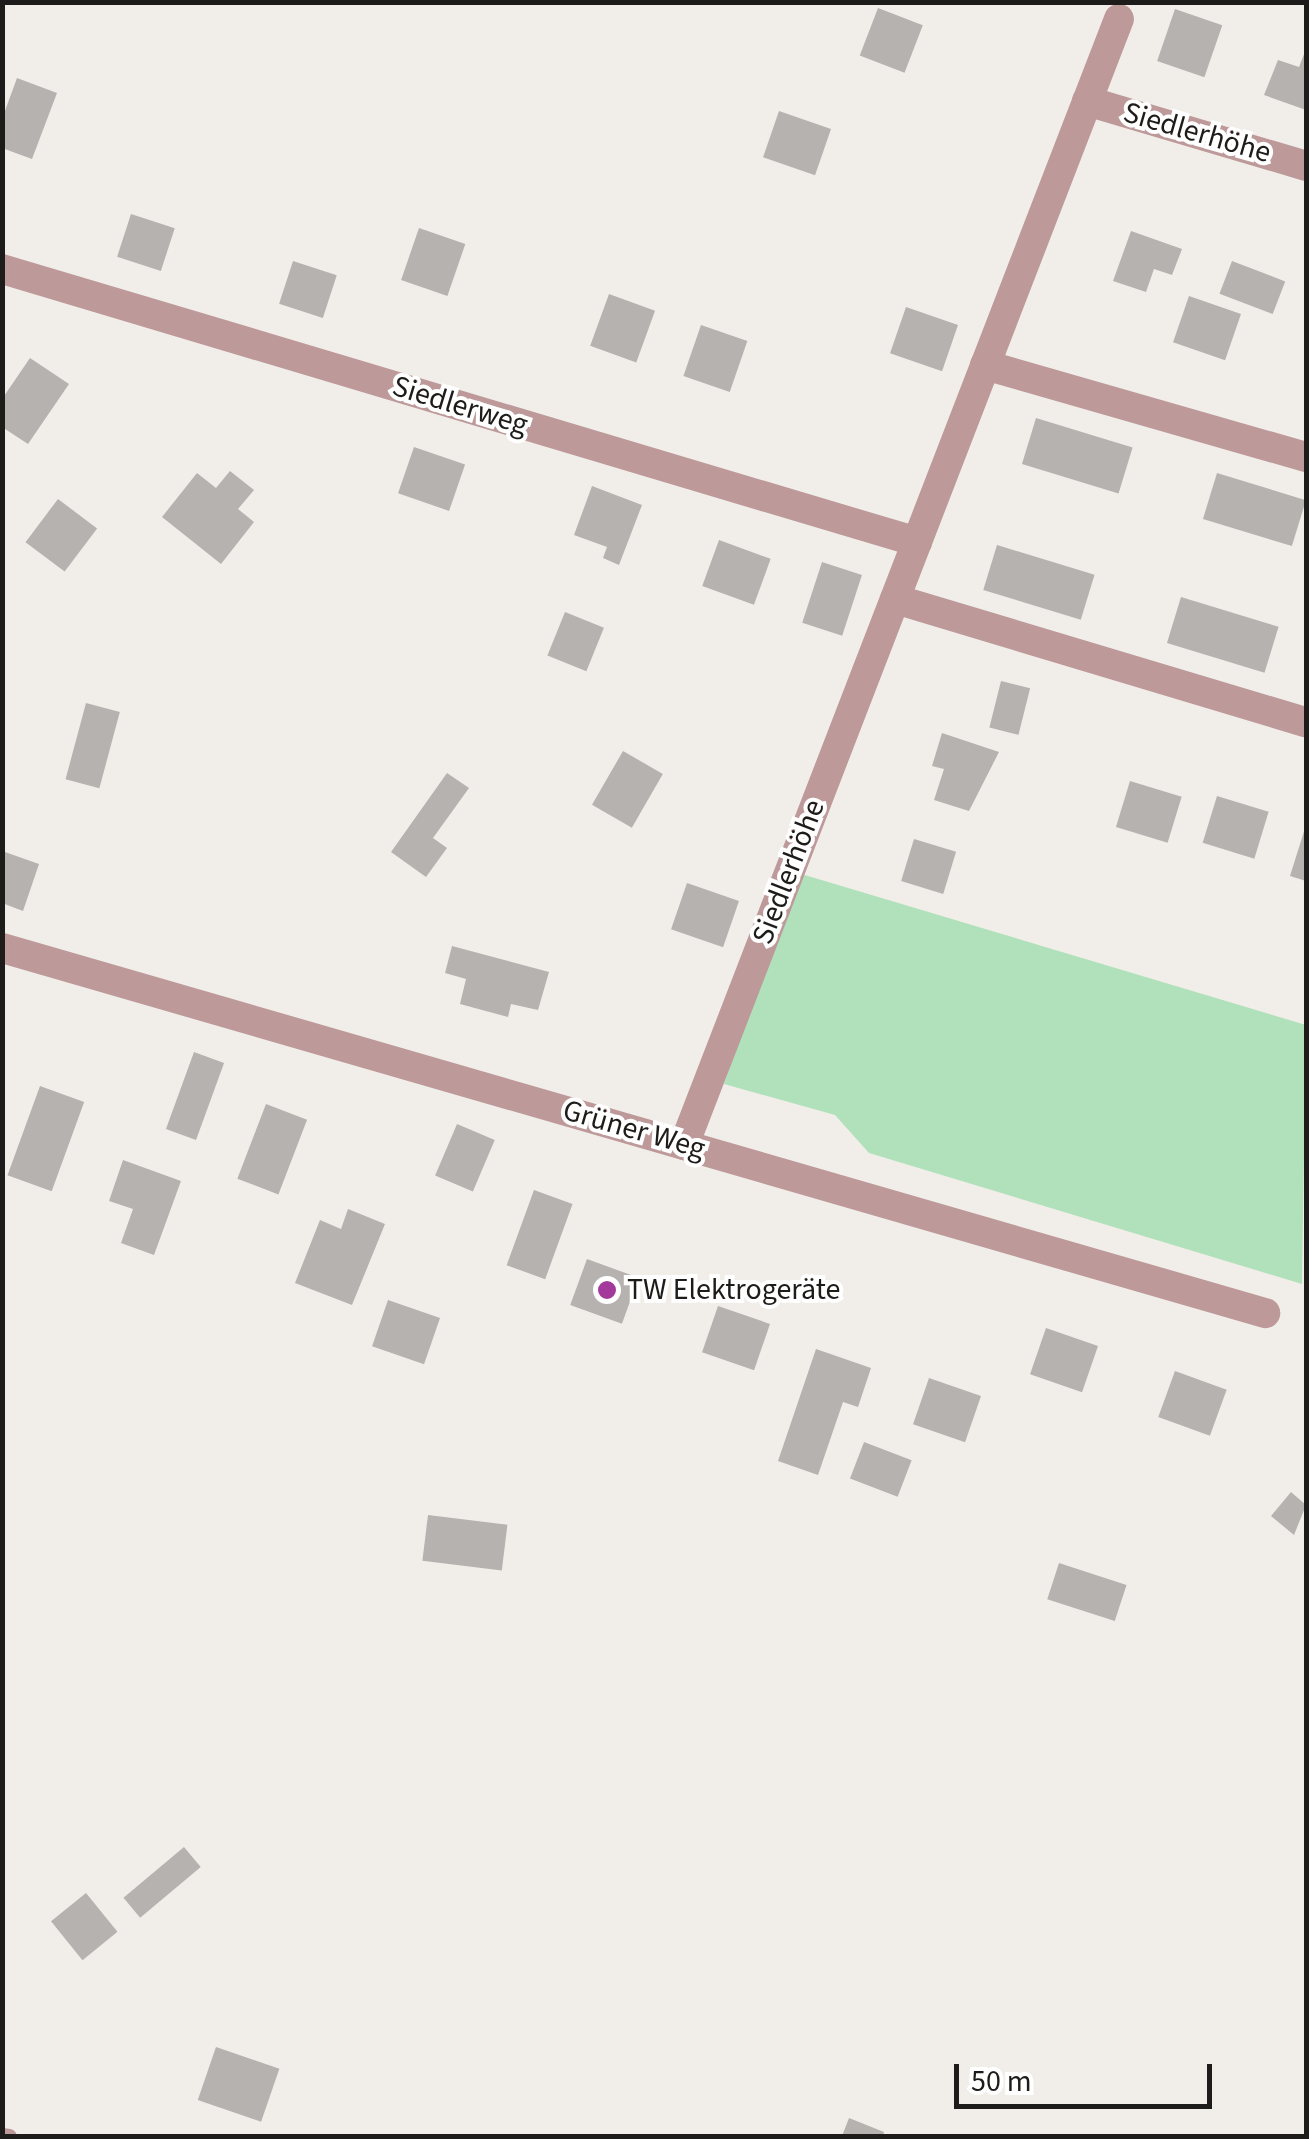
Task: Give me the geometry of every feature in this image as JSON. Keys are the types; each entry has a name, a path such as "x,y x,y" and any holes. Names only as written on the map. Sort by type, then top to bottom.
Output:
{"street":[{"name":"Siedlerhöhe","path":"684,1145 1119,19"},
{"name":"Siedlerhöhe","path":"1087,101 1306,166"},
{"name":"Siedlerweg","path":"2,269 917,542"},
{"path":"985,365 1306,457"},
{"path":"895,599 1306,722"},
{"name":"Grüner Weg","path":"2,948 1265,1312"}],"green space":[{"path":"798,873 1306,1025 1302,1284 869,1153 835,1115 724,1084"}],"building":[{"path":"878,8 923,25 905,73 860,56"},
{"path":"1175,9 1222,25 1204,77 1157,61"},
{"path":"1306,49 1306,110 1264,95 1278,60 1299,67"},
{"path":"17,78 57,93 32,159 2,148 2,119"},
{"path":"779,111 831,129 815,175 763,157"},
{"path":"131,214 175,228 161,271 117,257"},
{"path":"419,228 465,244 447,296 401,280"},
{"path":"1131,231 1182,249 1172,275 1154,269 1146,292 1113,281"},
{"path":"293,261 337,275 323,318 279,304"},
{"path":"1232,261 1285,281 1273,314 1219,294"},
{"path":"609,294 655,311 636,362 590,346"},
{"path":"1189,296 1241,314 1225,360 1173,342"},
{"path":"906,307 958,325 942,371 890,353"},
{"path":"701,325 747,341 730,392 683,376"},
{"path":"30,358 69,384 28,444 2,427 2,399"},
{"path":"1036,418 1133,448 1119,493 1022,464"},
{"path":"414,447 465,465 449,511 398,493"},
{"path":"230,471 254,490 238,509 254,522 221,564 162,517 197,473 216,488"},
{"path":"1217,473 1306,500 1292,546 1203,519"},
{"path":"592,486 642,505 619,565 603,558 607,547 574,535"},
{"path":"58,499 97,528 65,572 26,542"},
{"path":"719,540 771,559 754,605 702,586"},
{"path":"997,545 1095,575 1081,620 983,590"},
{"path":"822,562 862,575 842,636 802,623"},
{"path":"1181,597 1279,627 1265,673 1167,643"},
{"path":"565,612 604,628 586,671 547,656"},
{"path":"1001,681 1030,688 1018,735 989,728"},
{"path":"86,703 120,712 99,788 66,779"},
{"path":"942,733 999,752 969,811 934,800 944,769 932,766"},
{"path":"623,751 663,774 632,828 592,805"},
{"path":"447,773 469,788 433,838 447,848 426,877 391,852"},
{"path":"1130,781 1182,797 1168,843 1116,827"},
{"path":"1217,796 1269,812 1254,859 1203,843"},
{"path":"1306,825 1306,881 1290,876"},
{"path":"914,839 956,852 943,894 901,881"},
{"path":"2,851 39,864 23,911 2,903"},
{"path":"687,883 739,901 723,947 671,929"},
{"path":"452,946 549,972 538,1010 511,1004 508,1017 460,1004 466,979 445,973"},
{"path":"194,1052 224,1063 196,1140 166,1129"},
{"path":"40,1086 84,1102 52,1191 8,1175"},
{"path":"266,1104 307,1120 278,1194 237,1179"},
{"path":"457,1124 495,1140 473,1192 435,1176"},
{"path":"123,1160 181,1181 154,1255 121,1243 133,1209 109,1201"},
{"path":"534,1190 573,1204 545,1279 507,1265"},
{"path":"348,1209 385,1224 352,1305 295,1283 320,1220 341,1229"},
{"path":"587,1259 639,1278 622,1324 570,1305"},
{"path":"388,1300 440,1318 424,1364 372,1346"},
{"path":"718,1306 770,1324 754,1370 702,1352"},
{"path":"1046,1328 1098,1346 1082,1392 1030,1374"},
{"path":"816,1349 871,1368 858,1407 843,1402 818,1475 778,1461"},
{"path":"1175,1371 1227,1390 1210,1436 1158,1417"},
{"path":"929,1378 981,1396 965,1442 913,1424"},
{"path":"864,1442 912,1460 898,1497 850,1478"},
{"path":"1291,1492 1306,1505 1294,1535 1271,1516"},
{"path":"428,1515 507,1525 502,1570 422,1561"},
{"path":"1059,1563 1127,1585 1115,1621 1047,1599"},
{"path":"184,1847 201,1867 140,1918 123,1898"},
{"path":"86,1893 117,1932 82,1960 51,1921"},
{"path":"216,2047 279,2069 261,2122 198,2100"},
{"path":"849,2118 884,2132 883,2136 842,2136"}],"place":[{"name":"TW Elektrogeräte","path":"607,1290"}]}
